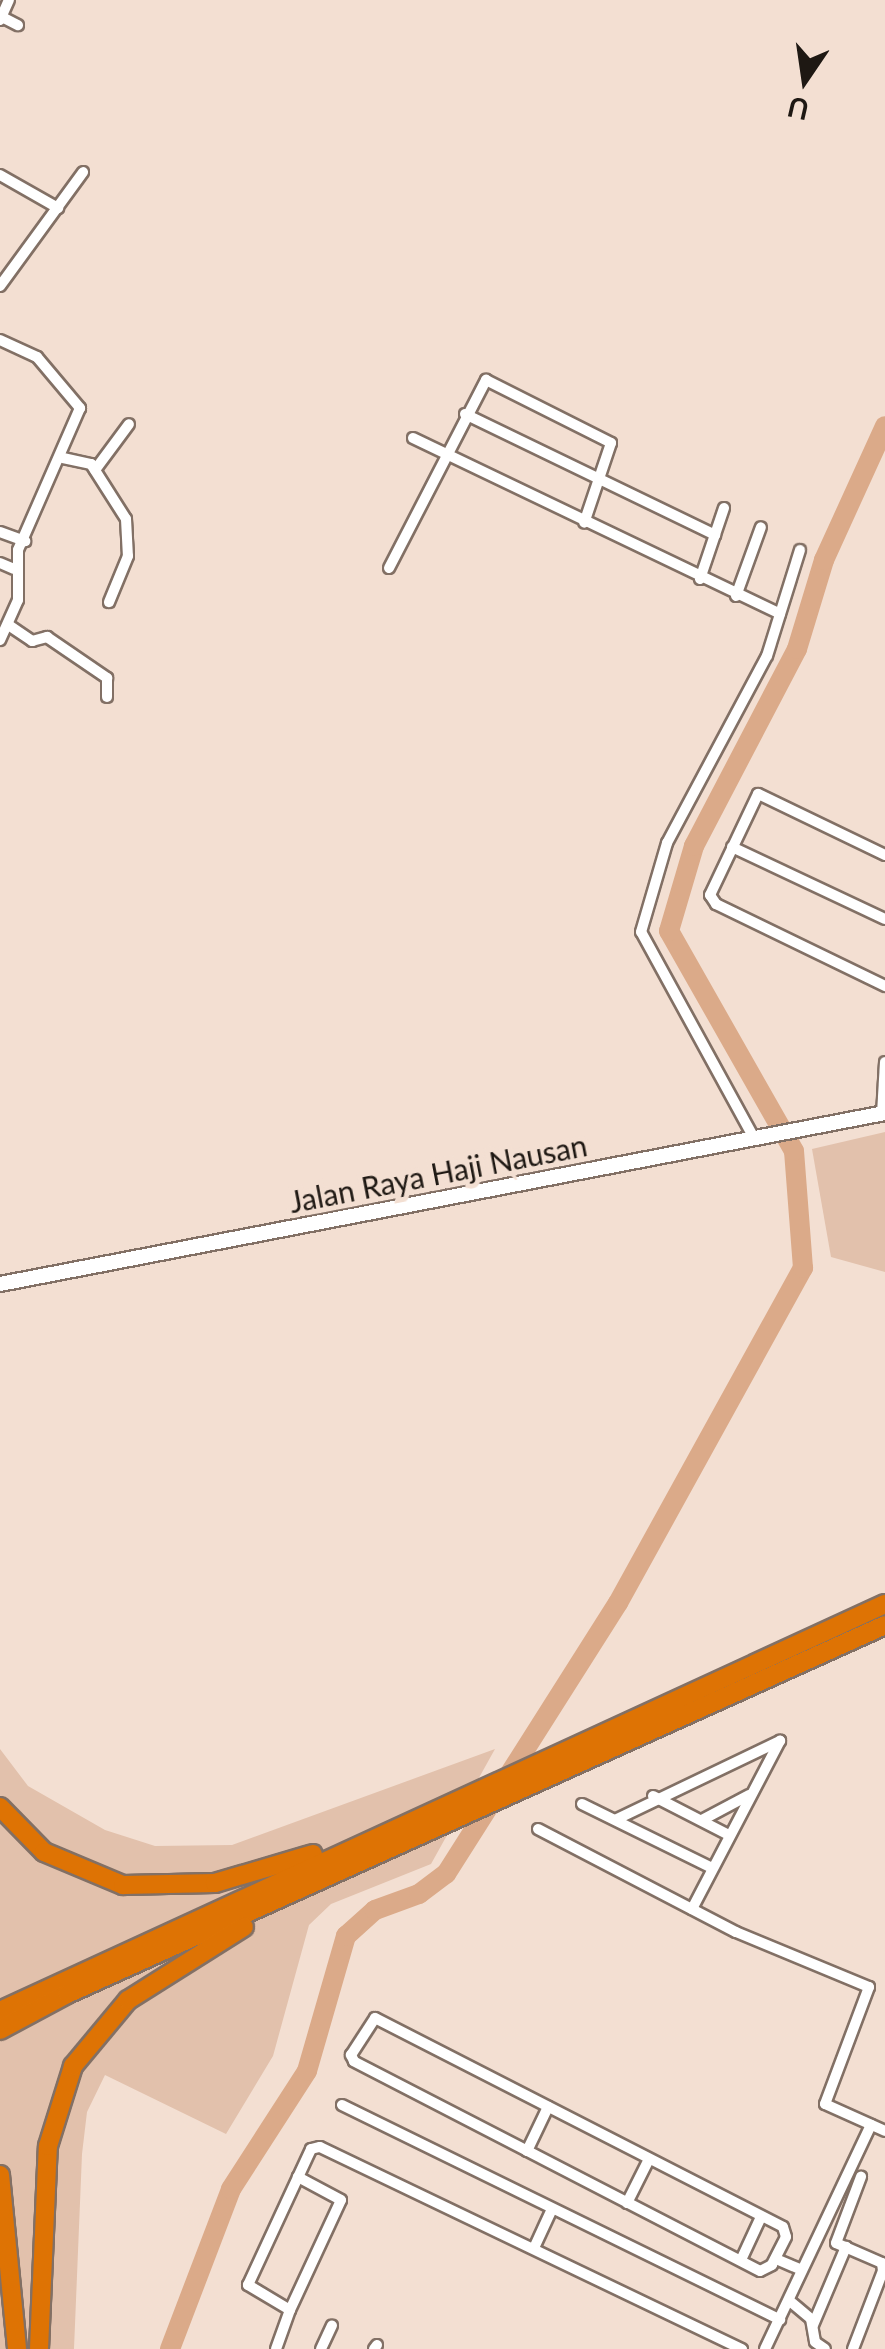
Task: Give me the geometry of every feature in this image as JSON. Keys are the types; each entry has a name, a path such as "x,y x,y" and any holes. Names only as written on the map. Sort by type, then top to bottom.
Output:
{"highway":[{"path":"0,2030 768,1668 885,1604"},
{"path":"0,2012 413,1819 768,1668 885,1626"},
{"path":"0,1808 22,1834 70,1867 154,1888 240,1877 413,1819"},
{"path":"39,2349 48,2146 74,2066 109,2019 155,1979 335,1874"},
{"path":"0,2175 16,2349"}],"main road":[{"name":"Jalan Raya Haji Nausan","path":"0,1284 884,1114"}],"street":[{"path":"8,0 1,18 18,24"},
{"path":"0,286 84,172"},
{"path":"0,175 58,208"},
{"path":"0,340 37,357 77,400 80,414 14,568 20,588 10,626 0,640"},
{"path":"389,568 464,414 486,380 608,441 602,482 584,523"},
{"path":"464,414 714,535"},
{"path":"95,470 129,424"},
{"path":"413,438 700,579 780,614"},
{"path":"63,458 87,460 120,504 129,533 128,556 109,602"},
{"path":"700,579 724,508"},
{"path":"736,596 762,528"},
{"path":"0,532 25,541"},
{"path":"758,1138 641,932 668,843 761,668 800,550"},
{"path":"0,563 14,568"},
{"path":"10,626 32,641 47,637 107,678 107,698"},
{"path":"885,855 758,794 732,846 712,901 885,986"},
{"path":"732,846 885,919"},
{"path":"884,1114 885,1062"},
{"path":"617,1819 653,1796 778,1738 692,1909"},
{"path":"702,1820 752,1794"},
{"path":"653,1796 730,1835"},
{"path":"582,1804 712,1868"},
{"path":"538,1829 692,1909 868,1987 825,2104 885,2131"},
{"path":"376,2018 785,2230 778,2256 764,2272 527,2151 351,2055 376,2018"},
{"path":"342,2105 780,2320"},
{"path":"527,2151 548,2108"},
{"path":"765,2349 871,2125"},
{"path":"290,2310 248,2284 311,2149 320,2147 742,2349"},
{"path":"627,2202 649,2159"},
{"path":"276,2349 342,2200 298,2176"},
{"path":"854,2349 884,2266 836,2243 861,2177"},
{"path":"534,2248 552,2209"},
{"path":"741,2260 761,2217"},
{"path":"825,2349 815,2342 813,2325 846,2247"},
{"path":"778,2256 804,2267"},
{"path":"790,2302 813,2325"},
{"path":"320,2349 332,2324"}],"shaded area":[{"path":"885,1132 885,1272 831,1257 812,1149"},
{"path":"0,1749 28,1786 105,1830 155,1846 232,1845 495,1749 431,1864 331,1904 309,1925 273,2056 226,2134 105,2075 87,2112 82,2154 74,2349 0,2349"}],"waterway":[{"path":"170,2349 231,2189 307,2071 346,1936 375,1910 419,1894 446,1874 618,1603 803,1268 794,1151 669,931 694,846 797,649 824,560 885,426"}]}
